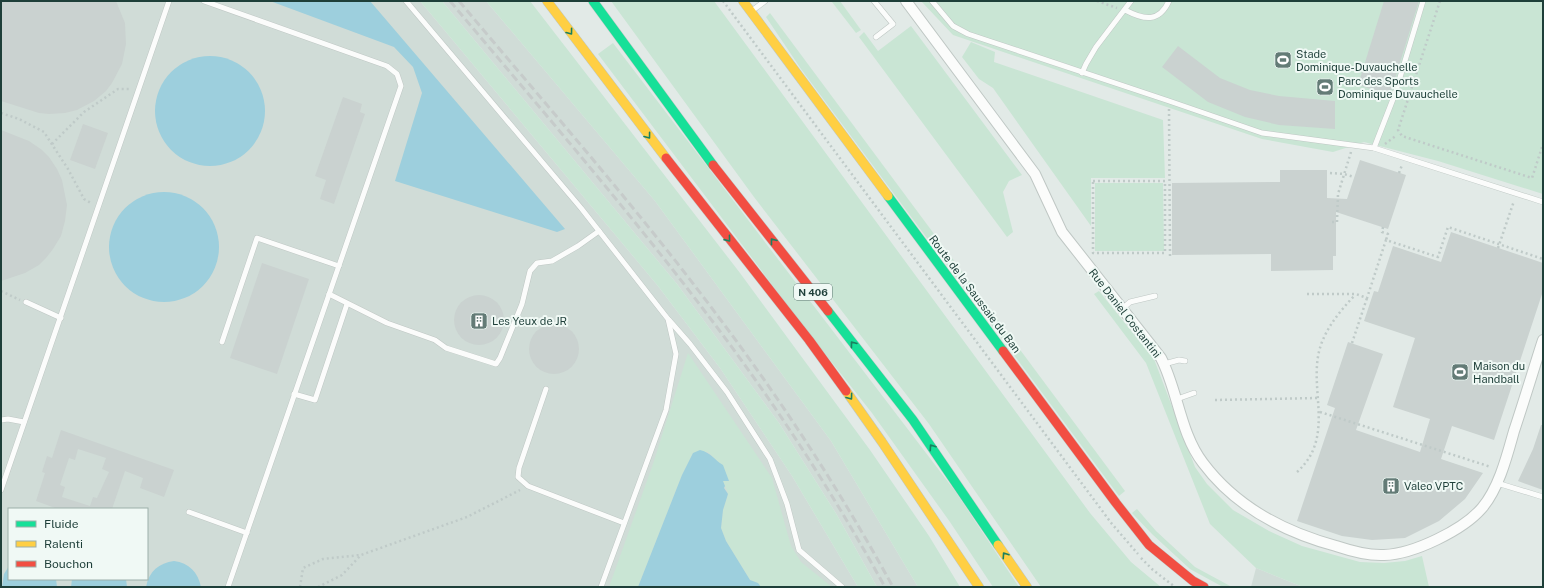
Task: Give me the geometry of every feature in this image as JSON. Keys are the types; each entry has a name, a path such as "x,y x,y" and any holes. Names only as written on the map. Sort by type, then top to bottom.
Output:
{"main road":[{"name":"N 406","path":"547,1 688,188 809,340 882,442 978,587"},
{"name":"N 406","path":"593,1 711,162 913,420 1027,587"},
{"name":"Route de la Saussaie du Ban","path":"743,1 1116,503 1150,545 1193,581 1204,587"}],"street":[{"name":"Rue Daniel Costantini","path":"906,1 1035,174 1062,232 1164,364 1189,436 1202,462 1234,495 1261,516 1281,527 1309,539 1357,552 1385,555 1412,549 1448,534 1467,522 1483,507 1497,483 1543,340"}],"lane":[{"path":"1,490 4,473 61,318 169,1"},
{"path":"204,1 387,66 397,74 401,86 228,587"},
{"path":"406,1 581,208 727,392 770,459 787,504 799,550 842,587"},
{"path":"751,12 765,1"},
{"path":"874,1 893,24 876,37"},
{"path":"932,1 952,26 968,34 1169,101 1262,134 1353,146 1363,145 1543,202"},
{"path":"1082,73 1096,47 1132,1"},
{"path":"1124,12 1152,18 1164,11 1169,1"},
{"path":"1374,148 1395,94 1423,1"},
{"path":"329,294 387,323 435,340 446,348 496,364 500,358 522,304 530,271 537,263 552,261 578,246 599,231"},
{"path":"222,342 257,238 339,266"},
{"path":"1122,309 1130,302 1155,296"},
{"path":"26,302 61,318"},
{"path":"294,394 315,400 347,304"},
{"path":"601,587 666,410 676,354 668,319"},
{"path":"1164,364 1178,360 1185,361"},
{"path":"546,389 519,468 518,477 528,486 624,523"},
{"path":"1177,399 1194,393"},
{"path":"1,420 8,418 24,422"},
{"path":"1497,483 1543,497"},
{"path":"189,512 247,533"}],"path":[{"path":"723,1 1112,524 1153,570 1175,587"},
{"path":"1096,1 1124,12"},
{"path":"1440,1 1398,130 1402,136 1532,178 1543,144"},
{"path":"52,144 84,112 118,89 139,90"},
{"path":"1169,101 1170,256"},
{"path":"1,113 19,119 44,132 68,169 84,198 99,207"},
{"path":"1332,222 1336,222 1338,194 1353,146"},
{"path":"1330,173 1344,174 1354,177"},
{"path":"1093,181 1165,181 1165,252 1093,253 1093,181"},
{"path":"1499,246 1517,193"},
{"path":"1352,343 1388,234 1382,232 1383,227"},
{"path":"1386,240 1438,257 1448,227 1499,246 1543,259"},
{"path":"1,290 26,302"},
{"path":"1308,294 1356,294 1367,298"},
{"path":"1297,472 1306,464 1316,442 1320,412 1317,375 1321,343 1328,328 1356,294"},
{"path":"1215,400 1319,398"},
{"path":"1320,412 1491,467"},
{"path":"300,587 303,568 323,559 361,555 467,517 528,486"},
{"path":"318,587 342,575 361,555"}],"shaded area":[{"path":"1,1 420,1 658,286 720,368 792,476 858,587 1,587"},
{"path":"442,1 486,1 655,201 831,441 918,587 877,587 837,515 779,423 677,284"},
{"path":"1256,568 1303,587 1251,587"}],"green space":[{"path":"420,1 442,1 677,284 779,423 837,515 877,587 858,587 792,476 720,368 658,286"},
{"path":"486,1 530,1 740,273 870,450 929,536 960,587 918,587 831,441 655,201"},
{"path":"611,1 714,1 1090,513 1131,562 1161,587 1041,587 929,424 754,197"},
{"path":"840,1 861,30 856,33 832,2"},
{"name":"Parc des Sports Dominique Duvauchelle","path":"921,1 1543,1 1543,194 1438,161 1364,142 1333,152 1262,139 953,35"},
{"path":"770,13 1125,491 1119,496 801,69 766,17"},
{"path":"911,26 1022,175 1009,181 1003,192 1013,232 1007,237 859,37 864,32 878,51"},
{"path":"971,42 995,52 994,62 1163,120 1165,178 1091,178 1091,226 993,88 979,79 962,57"},
{"path":"613,43 955,491 1019,587 993,587 950,522 872,413 811,336 598,54"},
{"path":"1095,183 1163,183 1164,251 1095,251"},
{"path":"1099,291 1154,359 1195,467 1207,484 1233,510 1269,531 1302,546 1360,562 1384,563 1405,561 1422,556 1429,587 1303,587 1256,568 1210,524 1146,363 1094,294"},
{"path":"688,353 772,478 791,546 801,562 832,587 761,587 758,583 750,580 726,541 721,528 723,510 728,494 723,481 729,481 718,462 708,452 693,453 682,475 638,587 609,587 653,464"},
{"path":"1137,509 1156,531 1195,567 1232,587 1223,587 1190,569 1152,534 1132,513"}],"water":[{"path":"270,1 370,1 565,229 557,232 395,181 422,93 413,67 394,47"},
{"path":"210,56 231,60 241,65 249,72 256,80 261,90 265,111 261,132 256,142 249,150 241,157 231,162 210,166 189,162 179,157 171,150 164,142 159,132 155,111 159,90 164,80 171,72 179,65 189,60"},
{"path":"164,192 185,196 195,201 203,208 210,216 215,226 219,247 215,268 210,278 203,286 195,293 185,298 164,302 143,298 133,293 125,286 118,278 113,268 109,247 113,226 118,216 125,208 133,201 143,196"},
{"path":"700,450 707,453 723,465 729,481 723,481 725,486 724,488 728,494 723,510 721,528 726,541 750,580 758,583 761,587 638,587 682,475 693,453"},
{"path":"169,562 179,562 192,569 198,577 201,587 146,587 147,581 152,572 159,566"},
{"path":"8,568 8,580 56,580 57,587 2,587 4,574"},
{"path":"72,580 126,580 127,587 71,587"}],"building":[{"path":"1,1 116,1 125,23 126,44 122,64 106,91 94,101 77,110 65,113 39,113 1,101"},
{"path":"1384,1 1419,1 1390,95 1358,85"},
{"path":"1178,46 1220,78 1250,90 1279,96 1335,101 1335,129 1279,125 1245,117 1208,102 1162,67"},
{"path":"343,97 362,104 360,112 365,114 334,204 320,199 326,180 315,176"},
{"path":"83,124 108,133 95,169 70,160"},
{"path":"1,130 29,141 49,157 62,180 67,205 61,236 46,258 39,265 25,273 1,281"},
{"path":"1360,160 1406,175 1388,229 1336,212 1336,256 1333,256 1333,270 1271,271 1271,254 1172,255 1172,183 1280,182 1280,170 1327,170 1327,198 1347,199"},
{"path":"1451,232 1543,263 1543,291 1494,440 1452,426 1441,459 1483,473 1465,499 1439,521 1405,538 1372,540 1342,536 1297,521 1335,408 1327,405 1348,342 1383,354 1356,430 1420,452 1430,419 1393,407 1415,338 1364,321 1374,291 1378,292 1393,246 1441,262"},
{"path":"262,263 309,279 277,374 230,358"},
{"name":"Les Yeux de JR","path":"474,295 484,295 497,302 504,315 504,325 497,338 484,345 474,345 465,341 458,334 454,325 454,315 458,306 465,299"},
{"name":"Les Yeux de JR","path":"549,324 559,324 572,331 579,344 579,354 572,367 559,374 549,374 540,370 533,363 529,354 529,344 533,335 540,328"},
{"path":"1541,425 1543,425 1543,490 1518,481 1533,449"},
{"path":"61,430 174,470 164,497 140,488 143,478 125,471 112,508 55,508 36,501 45,473 42,472 47,456 52,458","holes":["78,449 106,458 102,469 109,472 97,498 93,497 90,506 62,497 65,487 60,485 69,458 75,460"]}],"railway":[{"path":"450,1 617,200 682,281 737,354 760,386 825,485 885,587"},
{"path":"459,1 625,198 689,278 744,351 833,484 893,587"}],"traffic: fast":[{"path":"593,1 713,165"},
{"path":"888,196 1003,351"},
{"path":"828,311 913,420 998,545"}],"traffic: slow":[{"path":"547,1 666,158"},
{"path":"743,1 888,196"},
{"path":"846,391 979,587"},
{"path":"998,545 1027,587"}],"traffic: jam":[{"path":"666,158 809,340 846,391"},
{"path":"713,165 828,311"},
{"path":"1003,351 1149,545 1193,581 1204,587"}],"place":[{"name":"Stade Dominique-Duvauchelle","path":"1283,60"},
{"name":"Parc des Sports Dominique Duvauchelle","path":"1325,87"},
{"name":"Les Yeux de JR","path":"479,321"},
{"name":"Maison du Handball","path":"1460,372"},
{"name":"Valeo VPTC","path":"1391,486"}]}
